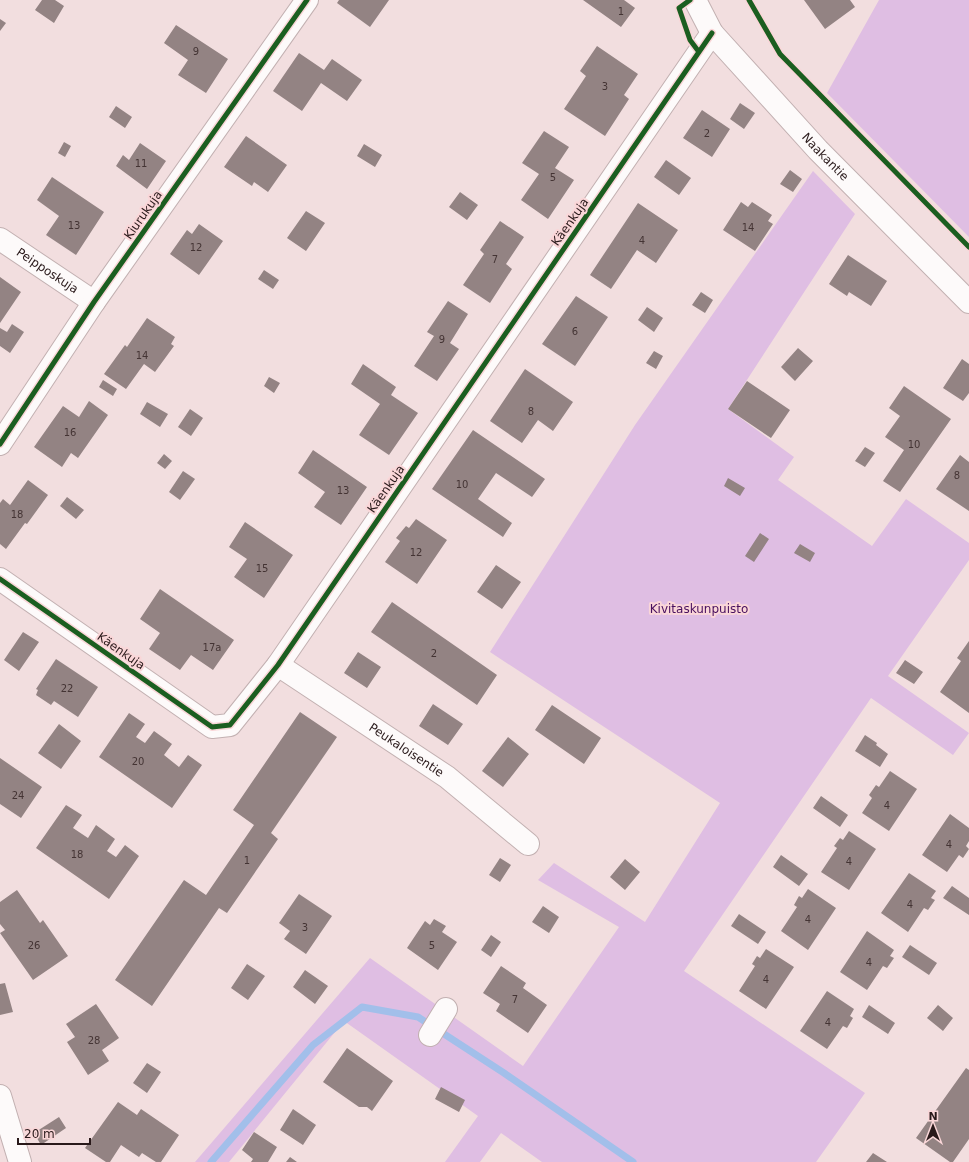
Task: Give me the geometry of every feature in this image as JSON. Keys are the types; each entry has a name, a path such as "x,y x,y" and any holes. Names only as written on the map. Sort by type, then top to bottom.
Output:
{"street":[{"name":"Kiurukuja","path":"0,444 94,302 307,0"},
{"name":"Naakantie","path":"695,0 712,33 818,150 969,302"},
{"name":"Käenkuja","path":"0,579 212,728 230,725 278,665 712,33"},
{"name":"Peipposkuja","path":"0,239 94,302"},
{"name":"Peukaloisentie","path":"278,665 447,777 528,844"},
{"path":"430,1035 446,1009"},
{"path":"0,1096 20,1162"}],"green space":[{"path":"879,0 969,0 969,237 827,93"},
{"name":"Kivitaskunpuisto","path":"813,171 855,214 728,409 794,457 778,480 872,546 906,499 969,543 969,560 888,676 969,733 953,755 871,698 684,971 865,1093 816,1162 542,1162 501,1133 480,1162 445,1162 478,1116 344,1021 229,1162 195,1162 370,958 523,1066 619,927 538,880 554,863 645,922 720,803 490,652 635,425"}],"building":[{"path":"42,0 55,0 64,6 54,23 35,10"},
{"path":"339,0 389,0 370,27 337,3"},
{"path":"583,0 624,0 635,8 621,27"},
{"path":"804,0 850,0 855,7 825,29"},
{"path":"0,19 6,23 0,31"},
{"path":"176,25 228,59 206,93 178,75 188,60 164,43"},
{"path":"597,46 638,74 624,95 629,99 605,136 564,109 586,76 580,71"},
{"path":"299,53 324,70 332,59 362,80 347,101 321,83 302,111 273,91"},
{"path":"740,103 755,113 744,129 730,119"},
{"path":"116,106 132,117 125,128 109,117"},
{"path":"702,110 730,129 712,157 683,138"},
{"path":"544,131 569,147 555,168 574,180 548,219 521,200 539,174 522,163"},
{"path":"246,136 287,165 268,192 254,182 252,186 224,167"},
{"path":"64,142 71,146 65,157 58,153"},
{"path":"140,143 166,161 147,189 116,166 123,155 129,160"},
{"path":"364,144 382,155 375,167 357,156"},
{"path":"666,160 691,178 679,195 654,177"},
{"path":"790,170 802,179 793,192 780,184"},
{"path":"52,177 104,212 76,255 46,235 59,216 37,200"},
{"path":"460,192 478,205 467,220 449,207"},
{"path":"741,202 748,207 752,202 772,215 768,221 773,224 755,251 723,230"},
{"path":"638,203 678,230 656,263 637,250 611,289 590,275"},
{"path":"306,211 325,223 306,251 287,238"},
{"path":"500,221 524,237 506,264 512,269 490,303 463,285 484,254 480,250"},
{"path":"199,224 223,241 199,275 170,254 187,230 192,234"},
{"path":"848,255 887,281 871,306 849,292 847,296 829,284"},
{"path":"264,270 279,280 273,289 258,279"},
{"path":"0,277 21,292 0,323"},
{"path":"701,292 713,300 705,313 692,305"},
{"path":"576,296 608,317 575,366 542,344"},
{"path":"448,301 468,314 450,343 459,349 437,381 414,366 434,336 427,332"},
{"path":"647,307 663,318 654,332 638,320"},
{"path":"147,318 175,337 171,344 174,346 155,372 144,364 126,389 104,374 125,345 127,347"},
{"path":"12,324 24,332 10,353 0,346 0,328 7,332"},
{"path":"798,348 813,361 795,381 781,367"},
{"path":"654,351 663,356 656,369 646,363"},
{"path":"962,359 969,364 969,393 963,401 943,388"},
{"path":"363,364 396,387 391,395 418,413 389,455 359,435 380,404 351,384"},
{"path":"525,369 573,402 553,431 538,420 522,443 490,421"},
{"path":"269,377 280,383 274,393 264,386"},
{"path":"103,380 117,389 113,396 99,387"},
{"path":"747,381 790,410 771,438 728,409"},
{"path":"904,386 951,419 900,492 883,481 904,450 885,437 900,416 889,408"},
{"path":"89,401 108,415 78,458 71,453 62,467 34,447 63,406 79,417"},
{"path":"147,402 168,414 160,427 140,414"},
{"path":"190,409 203,418 191,436 178,427"},
{"path":"473,430 545,479 532,497 496,473 478,499 512,523 503,537 432,489"},
{"path":"865,447 875,453 865,467 855,461"},
{"path":"313,450 367,487 341,525 314,507 325,492 298,473"},
{"path":"164,454 172,461 165,469 157,463"},
{"path":"960,455 969,462 969,511 936,489"},
{"path":"183,471 195,479 180,500 169,492"},
{"path":"728,478 745,488 740,496 724,486"},
{"path":"28,480 48,495 27,524 25,523 6,549 0,544 0,503 3,499 10,505"},
{"path":"67,497 84,510 76,519 60,506"},
{"path":"416,519 447,540 417,584 385,562 400,541 396,538 406,526 409,528"},
{"path":"245,522 293,555 264,598 234,577 247,559 229,547"},
{"path":"760,533 769,539 754,562 745,556"},
{"path":"800,544 815,553 810,562 794,553"},
{"path":"496,565 521,582 502,609 477,592"},
{"path":"160,589 234,640 213,670 191,655 180,670 149,649 160,633 140,619"},
{"path":"392,602 497,675 477,705 371,632"},
{"path":"23,632 39,642 19,671 4,660"},
{"path":"969,641 969,713 940,692 961,661 957,658"},
{"path":"358,652 381,667 367,688 344,673"},
{"path":"56,659 98,687 78,717 54,701 51,705 36,695 38,690 36,689"},
{"path":"905,660 923,672 914,684 896,673"},
{"path":"433,704 463,724 448,745 419,726"},
{"path":"552,705 601,738 584,764 535,730"},
{"path":"300,712 337,737 271,833 278,839 227,913 219,908 152,1006 115,980 184,880 206,895 254,825 233,810"},
{"path":"129,713 145,724 136,737 145,743 154,731 172,744 164,755 179,767 188,755 202,765 172,808 99,757"},
{"path":"59,724 81,741 61,769 38,753"},
{"path":"865,735 877,743 876,745 888,754 880,767 855,751"},
{"path":"508,737 529,754 503,787 482,771"},
{"path":"0,758 42,787 21,818 0,804"},
{"path":"890,771 917,789 889,831 862,813 872,798 869,795 876,785 879,787"},
{"path":"821,796 848,815 840,827 813,808"},
{"path":"66,805 82,815 73,828 88,838 96,825 115,839 107,851 116,857 125,845 139,856 109,899 36,848"},
{"path":"950,814 969,828 969,841 966,846 969,849 963,858 959,855 947,872 922,855"},
{"path":"849,831 876,849 849,890 821,872 837,848 834,846 840,838 843,840"},
{"path":"781,855 808,874 799,886 773,867"},
{"path":"500,858 511,865 500,882 489,875"},
{"path":"625,859 640,872 625,890 610,877"},
{"path":"909,873 936,891 931,898 935,900 928,910 924,908 908,932 881,913"},
{"path":"952,886 969,898 969,915 943,898"},
{"path":"808,889 836,908 808,950 781,931 797,907 794,905 799,896 802,898"},
{"path":"17,890 40,923 43,920 68,956 33,980 0,933 5,930 0,924 0,902"},
{"path":"299,894 332,916 306,954 284,939 290,931 279,923"},
{"path":"543,906 559,917 549,933 532,922"},
{"path":"739,914 766,932 758,944 731,926"},
{"path":"434,919 446,926 442,932 457,942 438,970 407,948 425,921 430,925"},
{"path":"867,931 894,950 890,956 894,958 887,968 883,966 867,990 840,972"},
{"path":"491,935 501,942 491,957 481,950"},
{"path":"910,945 937,963 929,975 902,957"},
{"path":"766,949 794,967 766,1009 739,991 755,966 752,964 757,956 760,958"},
{"path":"247,964 265,976 248,1000 231,988"},
{"path":"501,966 526,983 523,988 547,1005 528,1033 496,1011 500,1004 483,993"},
{"path":"305,970 328,986 315,1004 293,987"},
{"path":"5,983 13,1012 0,1015 0,984"},
{"path":"827,991 854,1009 850,1016 853,1018 847,1028 843,1026 827,1049 800,1031"},
{"path":"96,1004 119,1038 102,1050 109,1061 88,1075 67,1042 75,1037 66,1024"},
{"path":"869,1005 895,1023 888,1034 862,1017"},
{"path":"938,1005 953,1018 943,1031 927,1018"},
{"path":"347,1048 393,1081 372,1111 367,1107 359,1107 323,1082"},
{"path":"147,1063 161,1072 147,1093 133,1083"},
{"path":"966,1068 969,1070 969,1139 953,1162 950,1162 916,1138"},
{"path":"441,1087 465,1100 459,1112 435,1099"},
{"path":"118,1102 137,1115 141,1109 179,1135 161,1162 156,1162 142,1153 139,1157 121,1145 110,1162 106,1162 85,1148"},
{"path":"293,1109 316,1125 303,1145 280,1130"},
{"path":"59,1117 66,1128 41,1145 34,1133"},
{"path":"254,1132 277,1147 268,1162 251,1162 253,1159 242,1150"},
{"path":"873,1153 887,1162 866,1162"},
{"path":"290,1157 297,1162 286,1162"}],"waterway":[{"path":"211,1162 313,1045 362,1007 418,1017 504,1073 633,1162"}],"cycle path":[{"path":"0,444 94,302 307,0"},
{"path":"690,0 679,8 690,40 699,52"},
{"path":"749,0 780,54 969,247"},
{"path":"0,579 212,727 230,725 278,665 712,33"}]}
